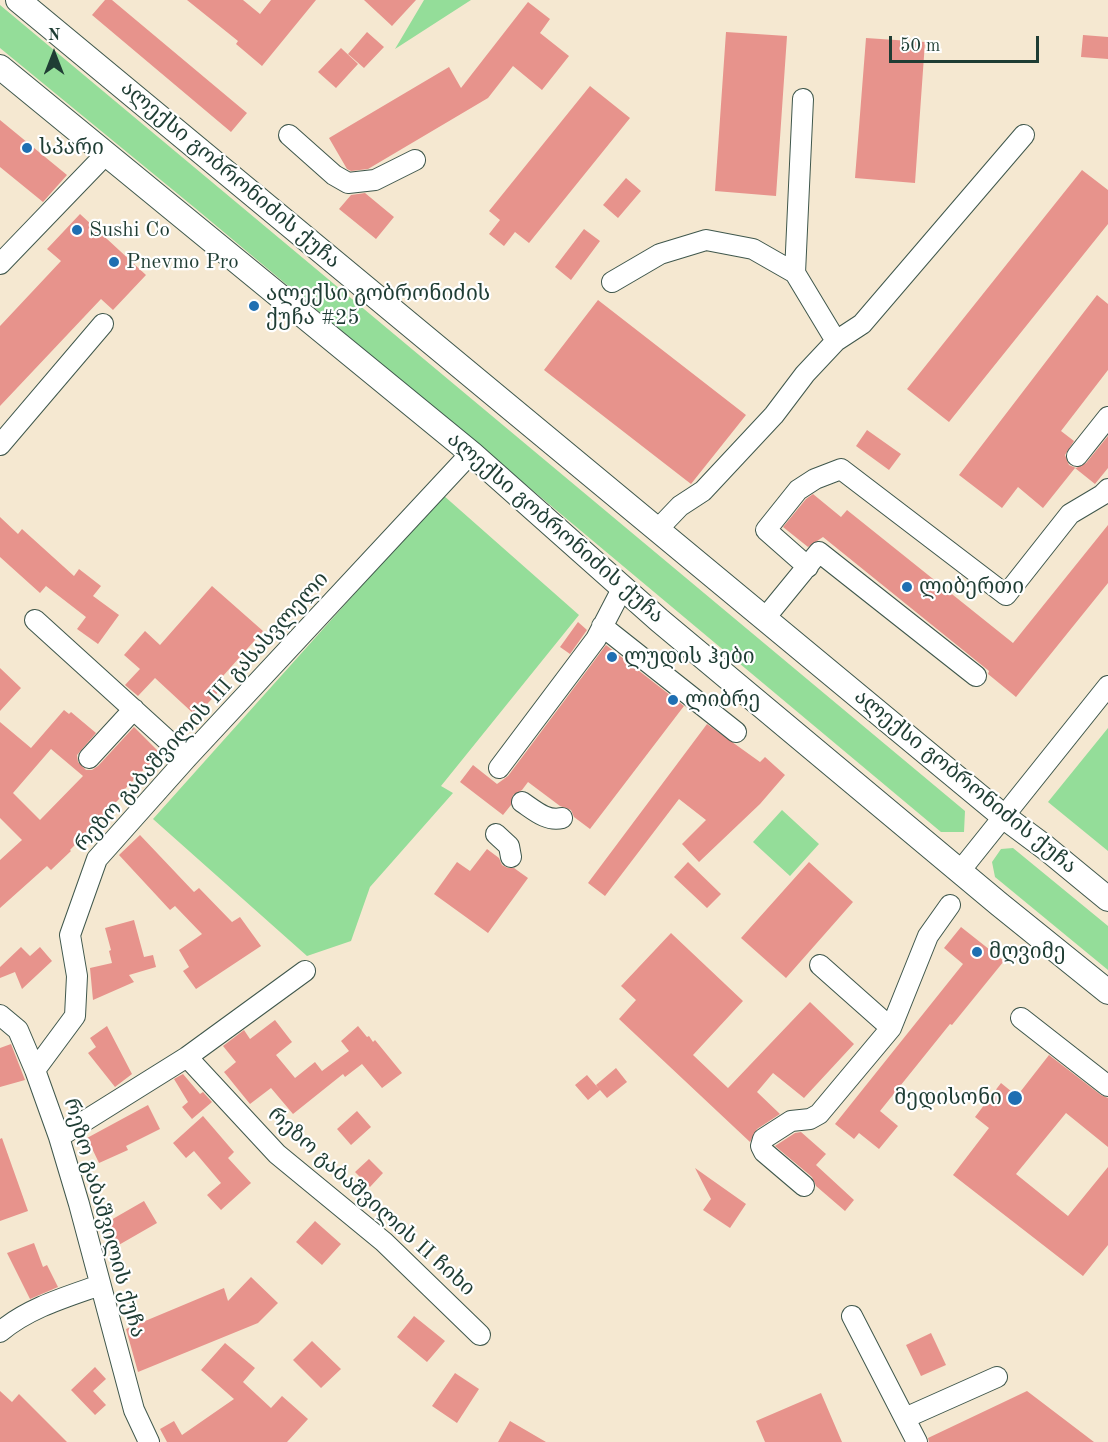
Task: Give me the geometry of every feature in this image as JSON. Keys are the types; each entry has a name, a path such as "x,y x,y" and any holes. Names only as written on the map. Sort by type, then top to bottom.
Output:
{"main road":[{"name":"ალექსი გობრონიძის ქუჩა","path":"18,0 1003,816 1108,899"},
{"name":"ალექსი გობრონიძის ქუჩა","path":"0,67 471,453 623,587 960,871 1108,992"}],"street":[{"path":"795,273 803,99"},
{"path":"289,135 334,175 348,183 375,180 415,160"},
{"path":"658,529 680,506 711,483 774,415 805,374 836,341 862,324 1024,135"},
{"path":"0,264 106,154"},
{"path":"612,282 660,254 706,240 753,249 795,273 836,341"},
{"path":"0,445 103,324"},
{"path":"1077,456 1108,417"},
{"name":"რეზო გაბაშვილის III გასასვლელი","path":"35,1070 75,1016 77,976 70,934 97,859 471,453"},
{"path":"808,567 766,530 798,490 815,479 841,469 1006,595 1070,514 1108,489"},
{"path":"765,618 819,552 976,676"},
{"path":"499,768 596,639 623,587"},
{"path":"35,620 188,758"},
{"path":"602,626 736,732"},
{"path":"960,871 1108,686"},
{"path":"89,758 134,709"},
{"path":"522,802 547,818 554,820 562,818"},
{"path":"496,834 509,846 511,857"},
{"path":"804,1186 764,1152 761,1146 763,1139 791,1121 810,1119 819,1114 891,1028 928,936 950,905"},
{"path":"820,965 891,1028"},
{"path":"59,1137 187,1057 305,971"},
{"name":"რეზო გაბაშვილის ქუჩა","path":"0,1015 18,1030 59,1137 80,1204 135,1410 149,1442"},
{"path":"1021,1018 1108,1086"},
{"name":"რეზო გაბაშვილის II ჩიხი","path":"187,1057 277,1154 384,1242 480,1335"},
{"path":"0,1332 9,1324 52,1302 100,1285"},
{"path":"852,1316 917,1442"},
{"path":"904,1418 997,1377"}],"green space":[{"path":"424,0 471,0 395,49"},
{"path":"0,5 965,811 964,832 941,832 195,208 0,48"},
{"path":"443,495 579,615 441,786 453,793 370,887 351,941 307,956 153,819"},
{"path":"1108,728 1108,851 1048,802"},
{"path":"782,810 819,844 790,876 753,842"},
{"path":"1013,848 1108,926 1108,970 995,877 992,862 1001,849"}],"building":[{"path":"105,0 112,0 247,113 231,132 92,15"},
{"path":"187,0 243,0 260,14 271,0 316,0 262,66 236,44 238,41"},
{"path":"364,0 416,0 392,26"},
{"path":"528,2 550,19 540,33 569,56 542,90 513,66 488,98 368,169 351,171 347,169 329,138 449,67 461,88"},
{"path":"367,32 384,47 364,68 348,54"},
{"path":"726,32 787,36 776,196 715,191"},
{"path":"1083,35 1108,37 1108,59 1081,57"},
{"path":"866,38 925,42 915,183 855,178"},
{"path":"341,48 358,64 336,88 318,72"},
{"path":"590,86 630,118 529,243 515,232 504,246 489,234 500,220 489,211"},
{"path":"0,120 67,175 43,202 0,167"},
{"path":"1082,170 1108,190 1108,224 949,422 907,389"},
{"path":"626,178 641,191 618,218 603,205"},
{"path":"365,193 394,217 376,239 339,209 351,195"},
{"path":"80,214 146,275 113,310 101,299 0,406 0,326 61,261 47,249"},
{"path":"584,229 600,241 571,280 555,267"},
{"path":"1097,295 1108,304 1108,370 1061,431 1074,441 1065,455 1069,465 1076,468 1086,463 1108,436 1108,468 1095,484 1075,468 1043,508 1018,487 1002,508 959,475"},
{"path":"598,300 746,415 691,484 544,370"},
{"path":"867,430 901,454 889,470 856,446"},
{"path":"813,494 841,517 847,510 1013,643 1108,525 1108,583 1016,697 988,674 989,671 823,537 808,547 783,527 806,499"},
{"path":"0,517 18,534 22,529 74,576 79,569 101,586 93,596 119,615 98,644 77,629 86,617 46,586 40,593 0,557"},
{"path":"212,586 263,631 215,685 221,689 196,716 155,678 138,696 125,685 140,669 124,655 145,631 160,645"},
{"path":"578,622 587,630 570,654 560,647"},
{"path":"606,645 684,706 590,829 574,817 571,810 560,806 528,782 522,790 513,795 511,805 503,815 460,782 473,765 497,784 508,776"},
{"path":"0,668 21,688 0,711"},
{"path":"64,710 69,714 71,712 96,733 77,755 78,762 86,770 92,770 98,766 134,727 160,753 118,796 120,798 71,851 51,870 47,866 0,908 0,860 22,840 0,818 0,722 31,748","holes":["51,749 83,776 40,820 13,793"]},
{"path":"707,724 760,762 765,757 785,775 760,804 699,862 682,844 706,820 679,799 605,896 588,883"},
{"path":"140,835 194,892 199,888 232,922 240,917 261,946 196,989 183,971 189,967 179,950 202,934 175,906 170,910 119,855"},
{"path":"487,849 499,858 502,865 514,868 528,878 488,933 434,894 457,862 470,871"},
{"path":"688,862 721,894 707,908 674,877"},
{"path":"809,862 853,902 786,978 741,938"},
{"path":"134,920 144,957 153,955 156,967 129,975 134,982 93,1000 90,968 112,963 105,928"},
{"path":"961,927 1004,961 880,1111 898,1126 879,1149 859,1133 854,1139 835,1124 963,964 944,948"},
{"path":"671,933 743,1001 693,1055 728,1088 810,1002 854,1044 804,1098 773,1073 757,1092 780,1114 757,1129 750,1142 619,1019 636,1000 621,986"},
{"path":"21,947 30,956 40,947 52,961 22,989 15,972 0,978 0,967"},
{"path":"275,1020 292,1042 276,1055 295,1078 315,1062 322,1071 349,1051 341,1041 358,1026 373,1042 375,1040 402,1073 382,1088 362,1064 345,1077 343,1074 293,1114 271,1088 250,1104 224,1072 236,1062 223,1046 244,1030 250,1039"},
{"path":"107,1026 132,1074 115,1087 88,1053 96,1047 90,1038"},
{"path":"11,1044 25,1080 0,1087 0,1048"},
{"path":"1049,1055 1108,1098 1108,1147 1066,1113 1016,1174 1068,1216 1108,1167 1108,1245 1083,1276 953,1175 989,1128 975,1117 1001,1083 1017,1096"},
{"path":"616,1068 627,1082 607,1098 600,1090 588,1100 575,1085 587,1075 599,1089 596,1085"},
{"path":"183,1074 200,1094 203,1092 212,1102 192,1119 182,1107 188,1102 174,1079"},
{"path":"148,1105 160,1129 126,1146 128,1150 99,1163 87,1138"},
{"path":"357,1111 371,1127 351,1145 337,1129"},
{"path":"203,1116 234,1152 228,1158 251,1183 221,1210 207,1195 221,1183 194,1151 186,1158 173,1143"},
{"path":"801,1132 826,1154 816,1165 854,1200 845,1211 816,1186 812,1177 775,1146 795,1133"},
{"path":"2,1138 28,1211 0,1221 0,1139"},
{"path":"369,1159 383,1173 370,1187 355,1172"},
{"path":"695,1168 746,1204 730,1228 703,1210 711,1199"},
{"path":"144,1201 157,1223 117,1246 104,1224"},
{"path":"315,1221 341,1244 322,1265 296,1242"},
{"path":"34,1243 43,1267 47,1265 58,1287 30,1299 7,1253"},
{"path":"251,1277 278,1303 258,1323 138,1372 126,1329 224,1288 228,1301"},
{"path":"414,1316 445,1341 427,1362 397,1337"},
{"path":"931,1333 946,1365 921,1376 906,1345"},
{"path":"312,1341 341,1369 321,1388 293,1360"},
{"path":"225,1343 255,1368 243,1382 271,1408 282,1396 308,1419 287,1442 167,1442 160,1429 174,1421 182,1435 234,1399 201,1370"},
{"path":"95,1367 106,1379 93,1391 106,1405 95,1415 71,1390"},
{"path":"455,1373 479,1389 457,1423 432,1406"},
{"path":"0,1391 12,1402 19,1394 67,1442 0,1442"},
{"path":"1027,1391 1094,1442 929,1442 928,1438"},
{"path":"821,1393 842,1442 765,1442 756,1421"},
{"path":"510,1421 546,1442 498,1442"}],"place":[{"name":"სპარი","path":"27,148"},
{"name":"Sushi Co","path":"77,230"},
{"name":"Pnevmo Pro","path":"114,262"},
{"name":"ალექსი გობრონიძის ქუჩა #25","path":"254,306"},
{"name":"ლიბერთი","path":"907,587"},
{"name":"ლუდის ჰები","path":"612,657"},
{"name":"ლიბრე","path":"673,700"},
{"name":"მღვიმე","path":"977,952"},
{"name":"მედისონი","path":"1015,1098"}]}
